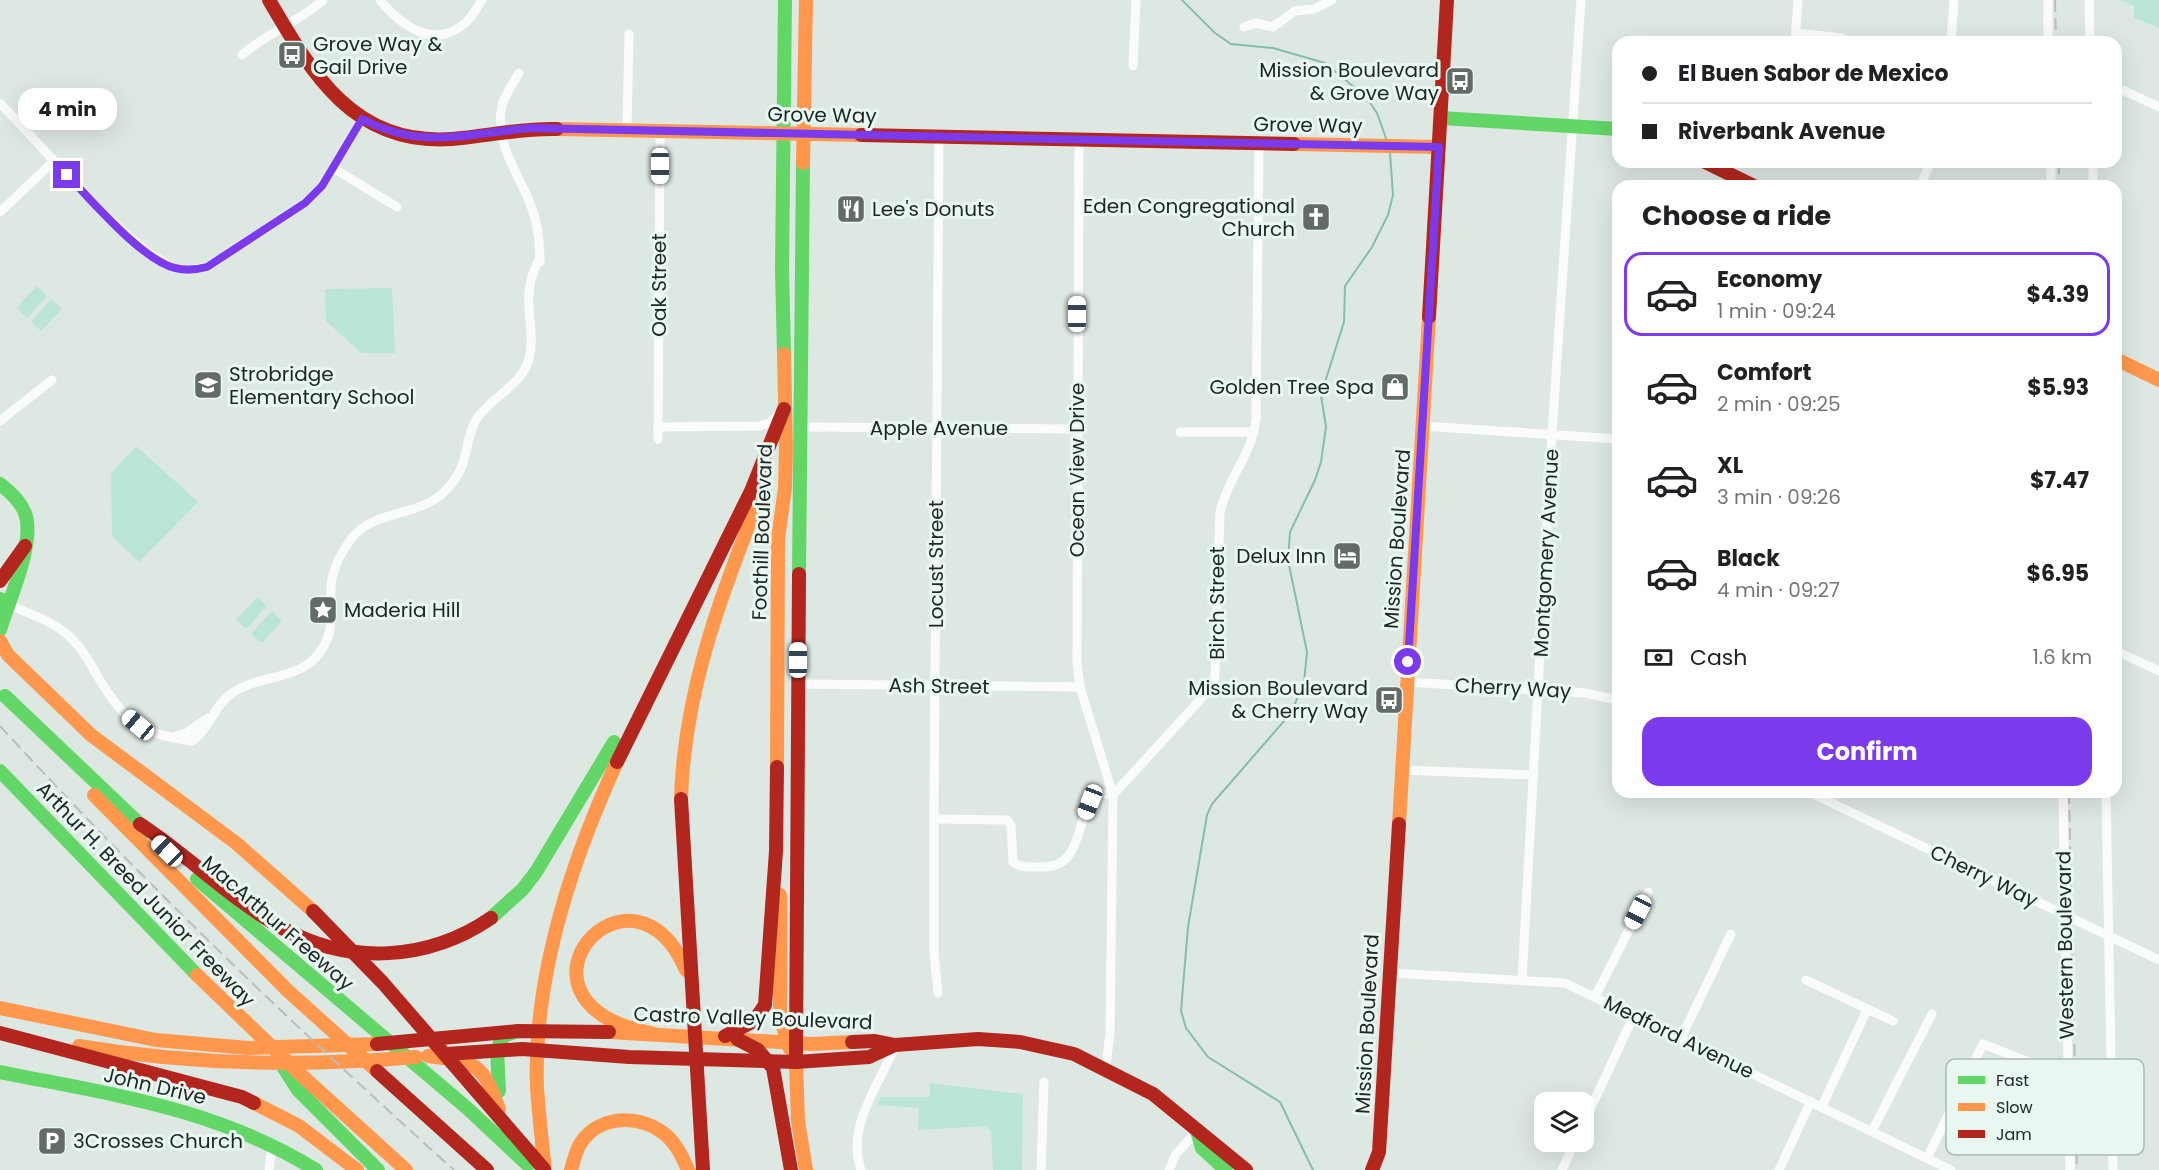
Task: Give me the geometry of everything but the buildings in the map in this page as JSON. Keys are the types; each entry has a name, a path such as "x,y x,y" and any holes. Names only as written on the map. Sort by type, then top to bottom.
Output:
{"main road":[{"name":"Grove Way","path":"268,0 320,83 362,119 381,129 427,140 531,128 1439,147"},
{"name":"Foothill Boulevard","path":"785,0 782,269 786,473 778,539 774,878 782,908 780,1017 791,1042"},
{"name":"Foothill Boulevard","path":"791,1042 798,684 806,0"},
{"name":"Mission Boulevard","path":"1383,1170 1379,1152 1447,0"},
{"path":"1441,118 1612,129"},
{"path":"1717,168 1742,180"},
{"path":"2122,362 2159,380"},
{"path":"545,1170 538,1106 537,1052 543,988 557,918 573,866 598,801 765,465 784,409"},
{"path":"703,1170 681,814 685,726 705,639 773,464 784,409"},
{"path":"0,484 10,492 22,508 27,523 25,546 12,590 4,601 0,630"},
{"path":"0,581 25,546"},
{"path":"140,824 185,854 266,918 318,945 349,952 383,955 417,951 451,941 499,912 519,893 535,873 708,579"},
{"path":"0,641 13,660 92,735 236,843 315,912 383,983 545,1170"},
{"name":"MacArthur Freeway","path":"3,693 221,901 494,1131 533,1170"},
{"name":"Arthur H. Breed Junior Freeway","path":"3,693 128,832 320,1022 486,1169"},
{"name":"Arthur H. Breed Junior Freeway","path":"0,771 102,881 267,1042"},
{"path":"719,1038 750,1024 759,1016 765,1005 774,878"},
{"path":"654,1034 604,1017 584,997 579,981 580,958 588,940 601,928 615,922 635,920 650,924 665,933 676,947 685,966 692,1012"},
{"name":"Castro Valley Boulevard","path":"0,1008 128,1036 211,1046 321,1048 518,1031 654,1034 791,1042 875,1041 895,1045"},
{"path":"508,1138 498,1089 497,1050 503,1036 518,1031"},
{"path":"0,1033 242,1097 300,1126 357,1170"},
{"name":"Castro Valley Boulevard","path":"0,1033 184,1062 309,1066 517,1049 629,1057 796,1062 869,1057 895,1045"},
{"path":"737,1039 769,1060 791,1170"},
{"path":"895,1045 969,1040 1008,1041 1063,1051 1106,1067 1153,1094 1197,1131 1216,1143 1246,1170"},
{"path":"267,1042 316,1090 406,1170"},
{"path":"267,1042 298,1090 378,1170"},
{"path":"791,1042 796,1062 796,1103 806,1166"},
{"path":"184,1062 201,1059 208,1055 211,1046"},
{"path":"428,1056 465,1061 482,1070 490,1082 520,1170"},
{"name":"John Drive","path":"0,1072 184,1111 230,1126 272,1145"},
{"path":"571,1170 576,1151 588,1135 606,1123 627,1119 646,1122 668,1134 679,1148 688,1170"},
{"path":"1197,1131 1202,1148 1226,1170"},
{"path":"272,1145 316,1170"},
{"path":"787,1145 796,1170"},
{"name":"Mission Boulevard","path":"1372,1170 1379,1152"}],"street":[{"path":"242,55 258,41 311,11 323,0"},
{"path":"380,0 403,24 424,34 441,36 465,23 482,0"},
{"path":"1133,66 1136,0"},
{"path":"1244,27 1256,23 1273,27 1295,11 1314,9 1332,0"},
{"name":"Montgomery Avenue","path":"1522,980 1552,434 1581,0"},
{"path":"1795,36 1798,0"},
{"path":"1951,36 1954,0"},
{"path":"2048,0 2048,36"},
{"path":"2090,0 2090,36"},
{"path":"627,130 629,34"},
{"path":"4,601 65,632 84,654 120,709 147,732 169,738 192,741 200,736 212,715 236,691 297,672 321,649 329,633 333,576 340,557 357,533 374,520 427,504 452,483 465,462 476,421 491,402 523,375 527,365 532,345 530,285 540,257 540,241 535,217 507,158 502,131 504,101 519,73"},
{"path":"2122,90 2159,107"},
{"path":"0,103 106,216 147,252 174,268 189,270 207,267 305,203 322,186 362,119"},
{"name":"Oak Street","path":"658,439 660,131"},
{"name":"Locust Street","path":"938,993 934,952 939,135"},
{"name":"Ocean View Drive","path":"1079,140 1077,663 1080,687 1113,795"},
{"name":"Birch Street","path":"1113,795 1213,684 1217,670 1220,512 1227,490 1248,455 1254,432 1259,144"},
{"path":"0,212 54,161"},
{"path":"333,168 397,207"},
{"path":"0,421 51,380"},
{"path":"658,427 759,426 769,423 784,409"},
{"path":"1423,426 1612,439"},
{"name":"Apple Avenue","path":"800,428 1077,429"},
{"path":"1180,432 1254,432"},
{"path":"2122,654 2159,671"},
{"name":"Cherry Way","path":"1407,682 1585,693 1612,699"},
{"name":"Ash Street","path":"798,684 1080,687"},
{"path":"1402,770 1534,775"},
{"path":"935,819 1007,820 1011,825 1013,862 1020,867 1053,867 1063,864 1070,856 1093,798 1101,793 1113,795 1110,1032 1106,1067"},
{"name":"Cherry Way","path":"1822,798 2108,936 2158,957"},
{"name":"Western Boulevard","path":"2063,798 2067,1059"},
{"path":"2106,798 2111,1059"},
{"path":"1595,997 1648,892"},
{"path":"1681,1038 1731,934"},
{"name":"Medford Avenue","path":"1390,973 1565,983 1951,1170"},
{"path":"1806,980 1893,1021"},
{"path":"1822,1106 1867,1010"},
{"path":"1872,1131 1932,1014"},
{"path":"1594,1101 1634,1015"},
{"path":"1976,1059 1983,1044 2021,1059"},
{"path":"861,1170 856,1151 858,1126 895,1045"},
{"path":"1041,1170 1044,1082"},
{"path":"1779,1170 1811,1101"},
{"path":"1927,1158 1946,1119"},
{"path":"1169,1170 1176,1154 1197,1131"},
{"path":"269,1170 272,1145"},
{"path":"1562,1170 1570,1152"},
{"name":"Western Boulevard","path":"2070,1155 2070,1170"},
{"path":"2113,1155 2113,1170"}],"green space":[{"path":"2120,0 2159,0 2159,28 2134,18 2134,6"},
{"path":"37,286 47,296 27,318 16,308"},
{"path":"392,288 395,353 361,353 326,321 325,289"},
{"path":"51,299 62,309 41,331 31,322"},
{"path":"136,446 198,502 139,562 112,536 111,473"},
{"path":"257,597 267,606 246,629 236,619"},
{"path":"272,611 282,621 262,643 251,634"},
{"path":"930,1083 1023,1094 1022,1170 993,1170 991,1132 986,1126 918,1130 919,1108 877,1105 881,1097 930,1097"}],"waterway":[{"path":"1182,0 1215,33 1231,44 1273,48 1325,63 1366,97 1377,113 1387,141"},
{"path":"1313,1170 1280,1102 1208,1057 1186,1028 1181,1011 1188,927 1207,815 1212,804 1291,713 1304,682 1307,652 1288,560 1290,532 1315,480 1321,462 1326,427 1321,395 1344,322 1345,286 1372,247 1388,215 1393,195 1390,153"}],"railway":[{"path":"2055,0 2056,36"},
{"path":"2059,168 2059,180"},
{"path":"0,726 109,841 222,954 454,1170"},
{"path":"2069,798 2075,1059"},
{"path":"2077,1155 2077,1170"}],"traffic: fast":[{"path":"784,354 782,269 785,0"},
{"path":"1441,118 1612,129"},
{"path":"799,574 803,163"},
{"path":"0,484 21,505 27,521 23,562 0,630"},
{"path":"0,599 8,604"},
{"path":"5,696 147,831"},
{"path":"491,918 523,889 536,872 614,742"},
{"path":"0,771 197,975"},
{"path":"197,879 467,1108 528,1165"},
{"path":"499,1091 497,1050 503,1036 518,1031"},
{"path":"284,1068 298,1090 378,1170"},
{"path":"0,1072 163,1106 202,1118 278,1149 316,1170"},
{"path":"1197,1131 1202,1148 1226,1170"}],"traffic: slow":[{"path":"803,163 806,0"},
{"path":"557,129 861,135"},
{"path":"1294,144 1439,147"},
{"path":"1399,824 1429,317"},
{"path":"777,767 778,539 785,488 786,449 784,354"},
{"path":"2122,362 2159,380"},
{"path":"681,799 684,760 696,685 717,612 757,504"},
{"path":"0,641 8,655 91,735 236,843 313,911"},
{"path":"545,1170 537,1088 537,1046 548,962 570,880 617,762"},
{"path":"94,795 287,990 377,1071"},
{"path":"780,895 780,1017 790,1049"},
{"path":"654,1034 625,1026 604,1016 580,991 577,968 584,947 599,931 620,922 643,923 666,938 686,970"},
{"path":"197,975 300,1074 406,1170"},
{"path":"0,1008 156,1040 248,1048 377,1044"},
{"path":"609,1032 811,1044 852,1042"},
{"path":"79,1046 163,1057 247,1062 331,1062 416,1057"},
{"path":"428,1056 457,1060 475,1067 482,1073 499,1109"},
{"path":"796,1062 798,1121 806,1170"},
{"path":"254,1103 299,1126 357,1170"},
{"path":"571,1170 578,1148 594,1129 604,1124 628,1120 651,1126 667,1136 678,1149 688,1170"}],"traffic: jam":[{"path":"269,0 285,28 320,78 340,100 362,118 388,131 418,138 452,139 517,131 557,129"},
{"path":"1429,317 1447,0"},
{"path":"861,135 1294,144"},
{"path":"1717,168 1742,180"},
{"path":"617,762 751,491 784,409"},
{"path":"0,581 25,546"},
{"path":"796,1053 799,574"},
{"path":"725,1036 754,1021 765,1005 776,851 777,767"},
{"path":"681,799 703,1170"},
{"path":"140,824 265,918 309,941 335,949 362,953 415,950 441,943 491,918"},
{"path":"1372,1170 1379,1152 1399,824"},
{"path":"313,911 383,983 544,1169"},
{"path":"377,1044 518,1031 609,1032"},
{"path":"0,1033 242,1097 254,1103"},
{"path":"737,1039 758,1050 773,1068 791,1170"},
{"path":"852,1042 875,1041 895,1045 978,1039 1020,1042 1074,1054 1153,1094 1246,1170"},
{"path":"446,1054 522,1049 629,1057 796,1062 869,1057 895,1045"},
{"path":"377,1071 487,1170"}],"place":[{"name":"Grove Way & Gail Drive","path":"292,55"},
{"name":"Mission Boulevard & Grove Way","path":"1460,81"},
{"name":"Lee's Donuts","path":"851,209"},
{"name":"Eden Congregational Church","path":"1316,217"},
{"name":"Strobridge Elementary School","path":"208,385"},
{"name":"Golden Tree Spa","path":"1395,387"},
{"name":"Delux Inn","path":"1347,556"},
{"name":"Maderia Hill","path":"323,610"},
{"name":"Mission Boulevard & Cherry Way","path":"1389,700"},
{"name":"3Crosses Church","path":"52,1141"}],"route":[{"path":"67,175 106,216 147,252 174,268 189,270 207,267 305,203 322,186 362,119 381,129 427,140 531,128 1439,147 1408,662"}]}
